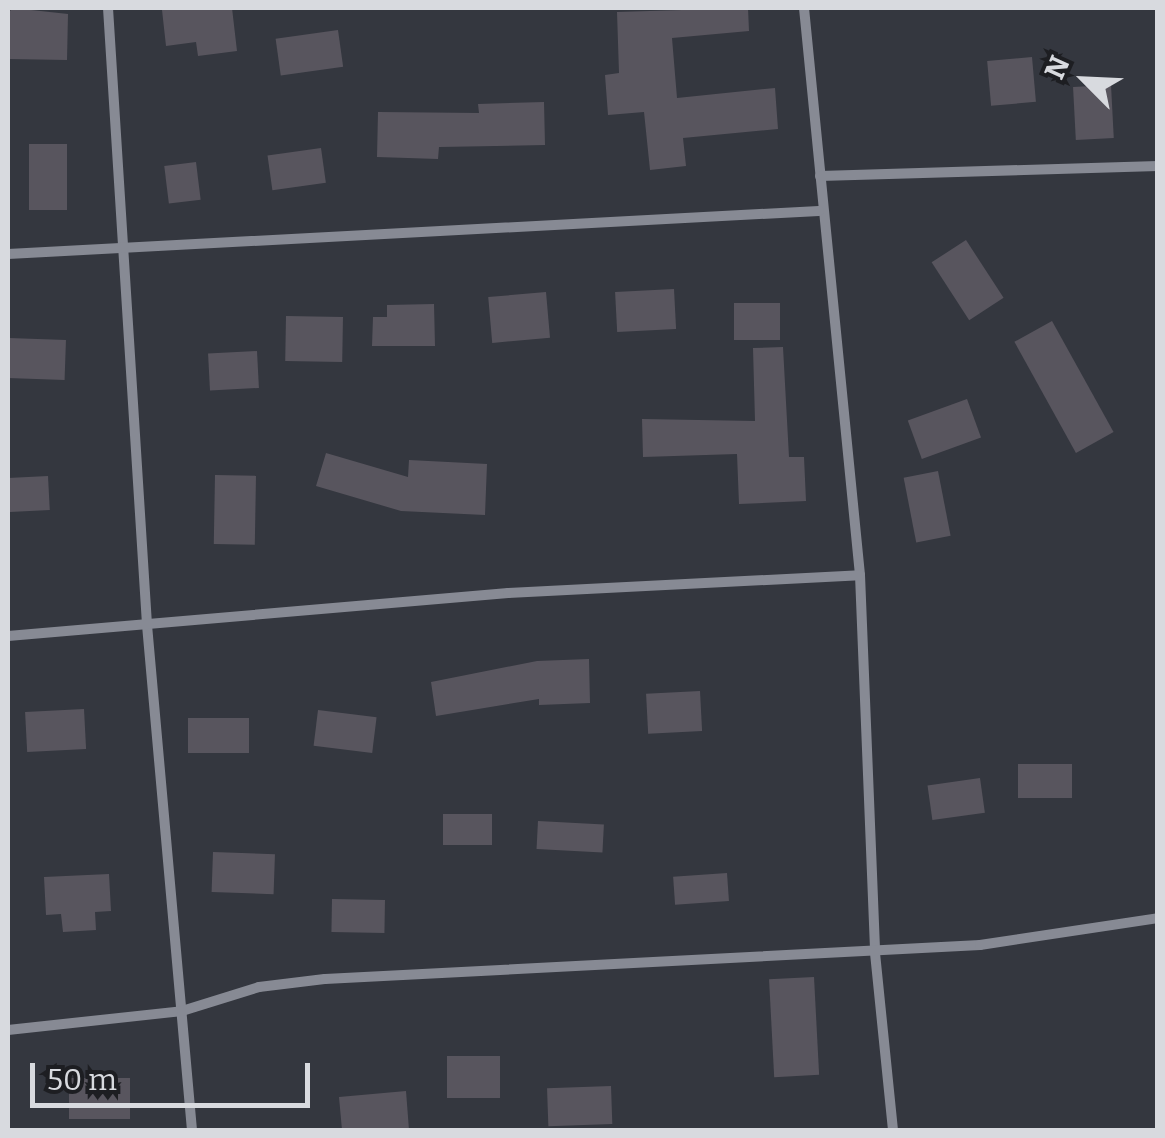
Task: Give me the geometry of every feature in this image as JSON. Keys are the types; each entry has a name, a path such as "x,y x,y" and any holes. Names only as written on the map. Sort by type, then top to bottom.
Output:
{"street":[{"path":"108,8 127,247 146,625 192,1130"},
{"path":"804,8 820,176 819,212 860,575 875,953 893,1130"},
{"path":"820,176 1158,166"},
{"path":"8,254 819,212"},
{"path":"8,636 508,593 860,575"},
{"path":"8,1030 182,1011 258,987 325,979 980,946 1158,918"}],"building":[{"path":"13,8 68,14 67,60 8,59 8,13"},
{"path":"232,8 237,51 198,56 196,42 166,46 162,10"},
{"path":"748,8 749,31 672,38 677,98 775,88 778,129 683,138 686,166 650,170 644,112 608,115 605,75 619,73 617,12"},
{"path":"338,30 343,67 281,75 276,39"},
{"path":"1032,57 1036,102 991,106 987,61"},
{"path":"1111,85 1114,138 1076,140 1073,87"},
{"path":"544,102 545,145 439,147 438,159 377,157 378,112 479,113 478,104"},
{"path":"29,144 67,144 67,210 29,210"},
{"path":"321,148 326,183 272,190 268,156"},
{"path":"196,162 201,200 169,204 164,166"},
{"path":"966,240 1004,298 969,320 932,262"},
{"path":"674,289 676,329 617,332 615,292"},
{"path":"546,292 550,338 492,343 488,297"},
{"path":"734,303 780,303 780,340 734,340"},
{"path":"434,304 435,346 372,346 373,317 387,317 387,305"},
{"path":"286,316 343,317 342,362 285,361"},
{"path":"1052,321 1114,432 1076,453 1014,342"},
{"path":"9,338 66,340 65,380 8,378"},
{"path":"783,347 789,457 804,457 806,501 739,504 737,454 643,457 642,419 755,421 753,348"},
{"path":"257,351 259,388 210,391 208,354"},
{"path":"967,399 981,438 922,459 908,421"},
{"path":"326,453 408,477 409,460 487,464 485,515 401,511 316,486"},
{"path":"938,471 951,536 916,542 904,478"},
{"path":"215,475 256,476 255,545 214,544"},
{"path":"48,476 50,510 10,512 8,478"},
{"path":"589,659 590,703 539,705 539,699 436,716 431,682 537,661"},
{"path":"700,691 702,731 648,734 646,694"},
{"path":"84,709 86,749 27,752 25,712"},
{"path":"318,710 377,717 372,753 314,746"},
{"path":"188,718 249,718 249,753 188,753"},
{"path":"1018,764 1072,764 1072,798 1018,798"},
{"path":"980,778 985,813 932,820 928,785"},
{"path":"443,814 492,814 492,845 443,845"},
{"path":"538,821 604,824 602,852 537,849"},
{"path":"213,852 275,854 274,894 212,892"},
{"path":"727,873 729,901 675,905 673,877"},
{"path":"109,874 111,911 95,912 96,930 63,932 61,914 46,915 44,877"},
{"path":"332,899 385,900 384,933 331,932"},
{"path":"814,977 819,1075 774,1077 769,979"},
{"path":"447,1056 500,1056 500,1098 447,1098"},
{"path":"69,1078 130,1078 130,1119 69,1119"},
{"path":"611,1086 612,1124 548,1126 547,1088"},
{"path":"406,1091 409,1130 342,1130 339,1097"}]}
